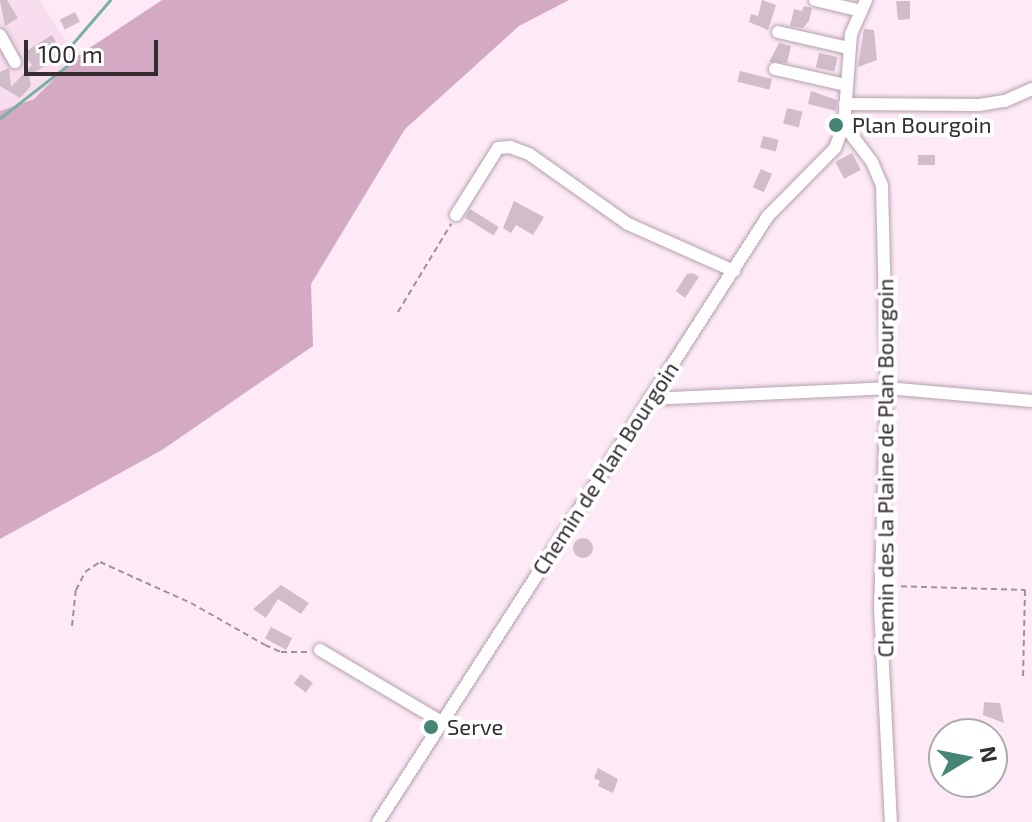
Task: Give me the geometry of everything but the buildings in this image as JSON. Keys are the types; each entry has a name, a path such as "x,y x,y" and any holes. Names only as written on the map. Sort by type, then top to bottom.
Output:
{"street":[{"path":"815,0 863,6 849,48 844,125"},
{"path":"778,32 849,48"},
{"path":"0,35 15,62"},
{"path":"775,69 846,85"},
{"path":"845,104 979,105 1005,101 1032,89"},
{"name":"Chemin de Plan Bourgoin","path":"378,822 440,721 768,216 835,148 844,125"},
{"name":"Chemin des la Plaine de Plan Bourgoin","path":"844,125 872,162 882,186 887,388 881,586 891,822"},
{"path":"456,215 498,148 510,147 529,154 628,224 734,271"},
{"path":"649,399 887,388 1030,398"},
{"path":"320,650 440,721"}],"path":[{"path":"398,312 456,215"},
{"path":"72,626 76,590 85,572 100,562 146,580 281,652 320,650"},
{"path":"881,586 1025,590 1023,679"}],"shaded area":[{"path":"0,0 40,0 76,57 34,99 0,111"},
{"path":"162,0 569,0 519,26 405,129 311,284 313,346 162,450 0,539 0,111 34,99 76,57"}],"waterway":[{"path":"0,118 69,64 73,43 110,0"}],"place":[{"name":"Plan Bourgoin","path":"836,125"},
{"name":"Serve","path":"431,727"}]}
